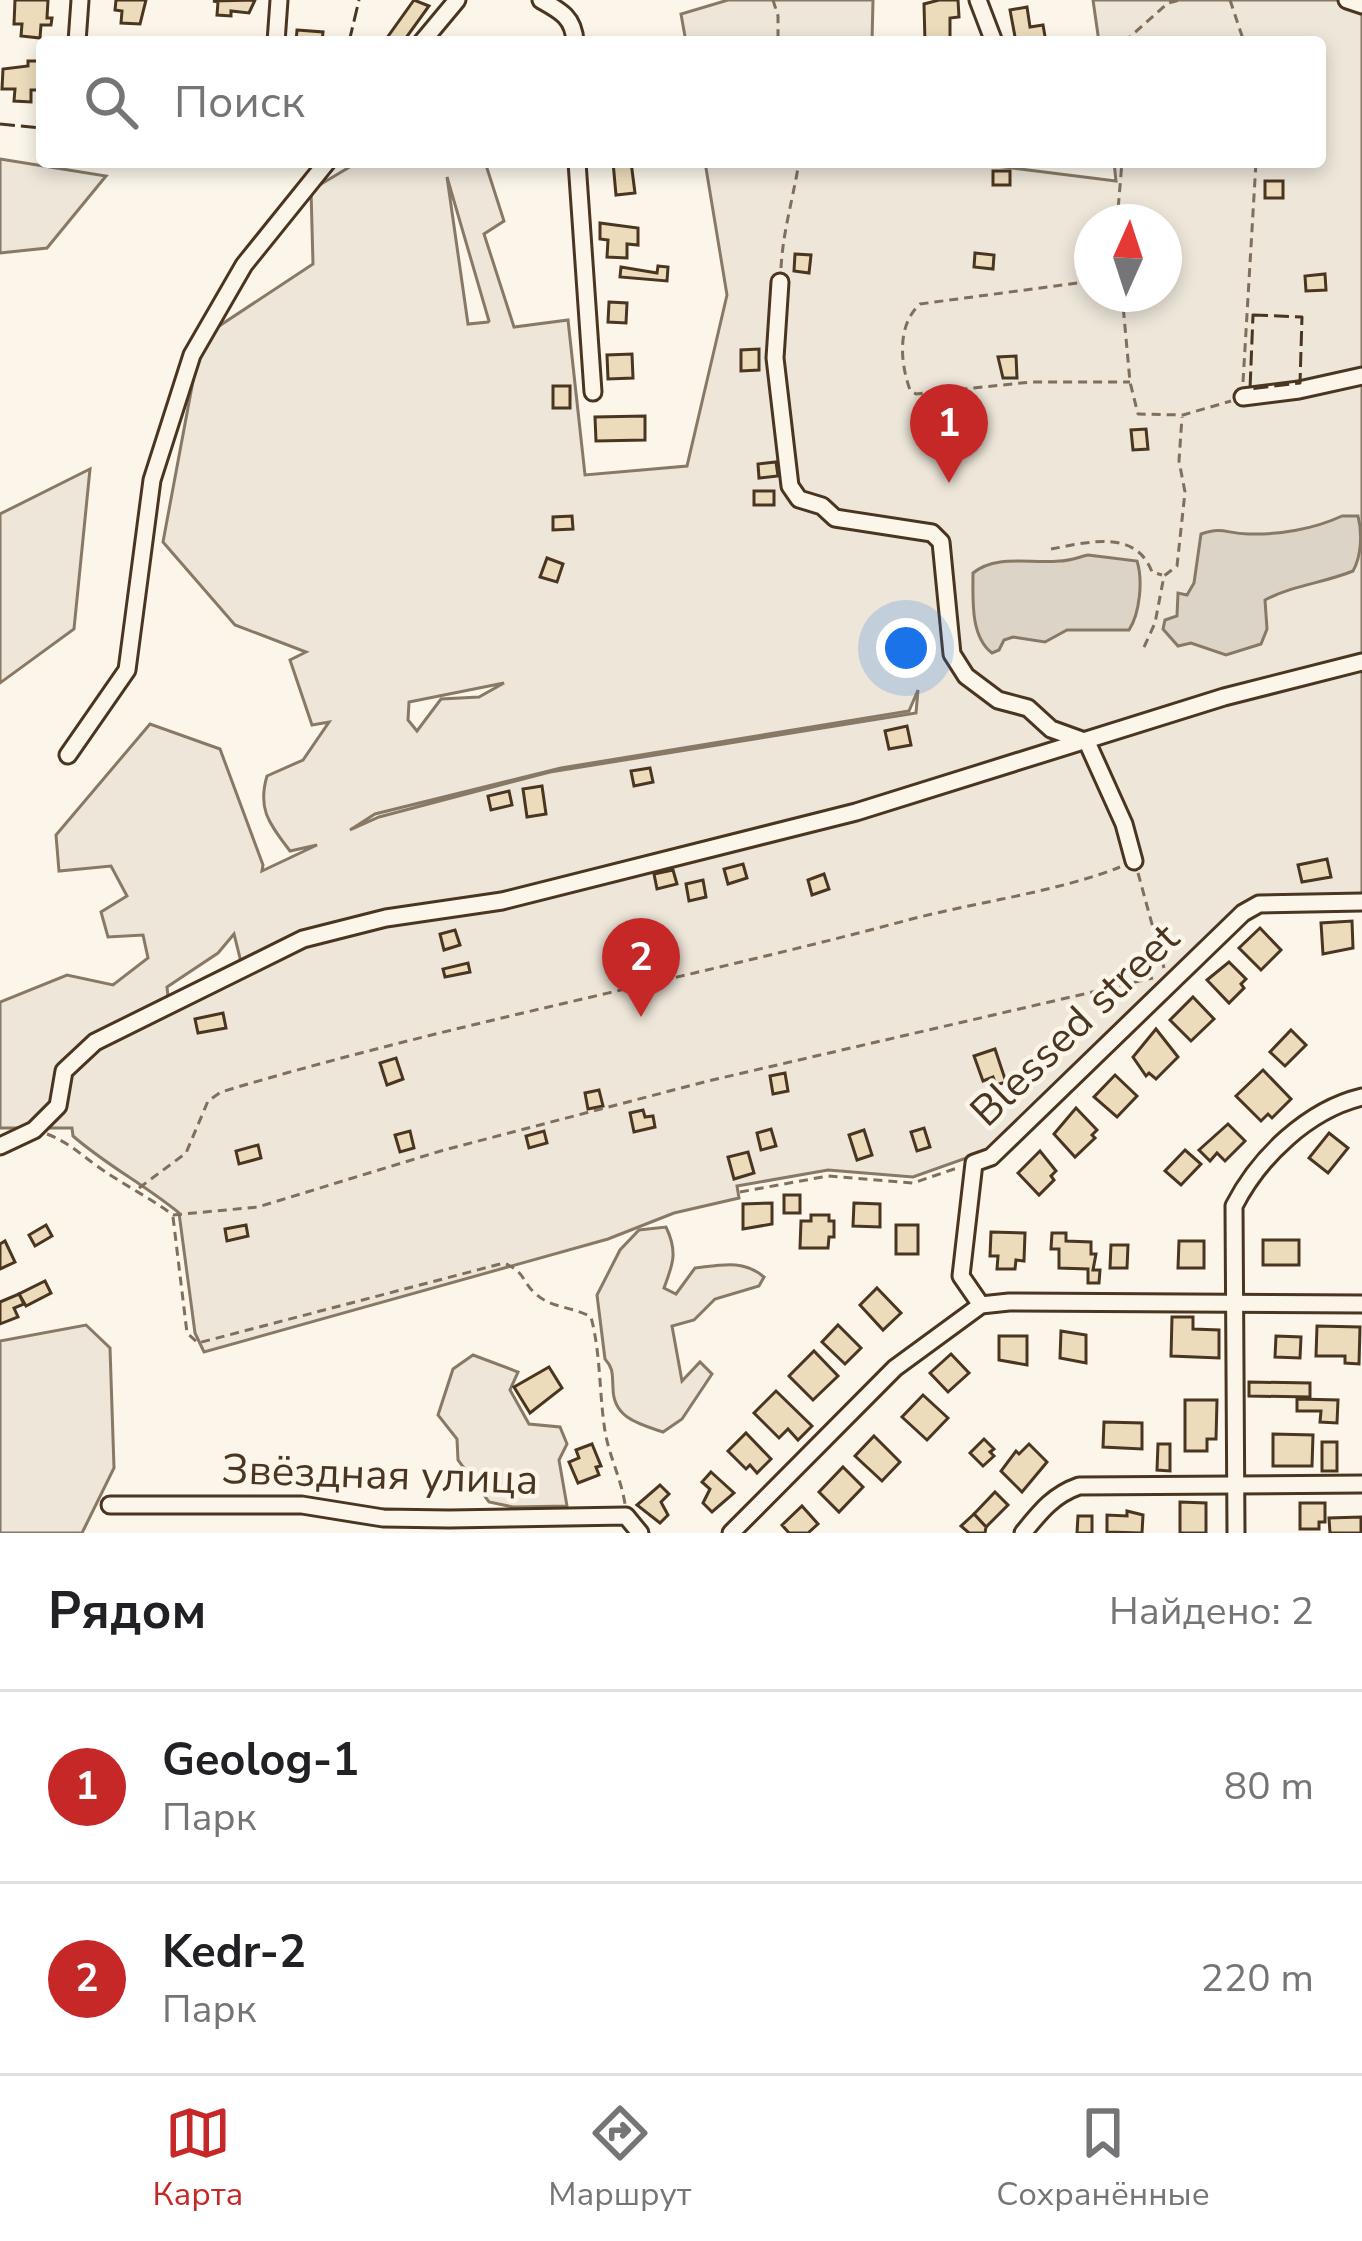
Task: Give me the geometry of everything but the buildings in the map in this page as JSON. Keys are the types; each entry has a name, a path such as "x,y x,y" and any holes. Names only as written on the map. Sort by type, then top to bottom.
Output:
{"street":[{"path":"77,36 80,0"},
{"path":"276,36 279,0"},
{"path":"427,36 457,0"},
{"path":"541,0 574,25 575,36"},
{"path":"978,0 992,36"},
{"path":"1347,0 1362,5"},
{"path":"68,755 127,670 152,480 192,355 244,265 321,168"},
{"path":"577,168 593,392"},
{"path":"780,282 776,358 790,486 799,499 822,506 835,518 932,533 941,542 952,654 965,676 998,700 1028,708 1052,729 1088,742 1124,824 1134,861"},
{"path":"1243,397 1362,376"},
{"path":"0,1146 34,1130 58,1106 64,1071 95,1042 303,939 386,918 502,902 856,812 1224,697 1362,662"},
{"name":"Blessed street","path":"981,1305 961,1276 974,1163 991,1157 1243,913 1259,904 1362,902"},
{"path":"1236,1533 1234,1206 1245,1185 1313,1117 1362,1097"},
{"path":"731,1533 896,1368 981,1305 1362,1304"},
{"path":"1022,1533 1046,1505 1079,1486 1362,1484"},
{"name":"Звёздная улица","path":"110,1505 302,1505 383,1518 449,1520 626,1516"},
{"path":"626,1516 640,1533"}],"path":[{"path":"773,0 778,36"},
{"path":"1131,36 1168,3 1180,0"},
{"path":"1230,0 1242,36"},
{"path":"780,282 784,226 798,168"},
{"path":"1118,204 1122,168"},
{"path":"1124,312 1130,382 1138,414 1183,416 1243,397 1256,168"},
{"path":"1074,283 920,304 903,327 904,374 910,390 916,394 1031,382 1130,382"},
{"path":"1144,647 1155,623 1164,576 1177,566 1185,492 1179,461 1183,416"},
{"path":"1052,549 1083,543 1132,544 1146,555 1152,572 1164,576"},
{"path":"34,1130 69,1143 173,1216 257,1207 445,1150 708,1081 1166,975 1134,861 1098,875 772,958 704,969 473,1028 364,1050 221,1092 208,1101 186,1154 138,1189"},
{"path":"740,1192 828,1176 913,1183 974,1163"},
{"path":"173,1216 187,1333 198,1343 504,1263 521,1270 533,1293 550,1304 591,1317 605,1434 621,1478 626,1516"}],"shaded area":[{"path":"728,0 873,0 872,36 685,36 681,14"},
{"path":"1093,0 1362,0 1362,655 1086,739 1058,743 853,809 645,864 505,897 350,922 241,962 234,934 218,953 167,987 169,1007 304,943 386,921 502,905 858,816 1225,700 1362,667 1362,896 1258,900 1238,910 989,1150 913,1177 828,1170 737,1186 739,1198 674,1213 608,1239 204,1352 195,1333 179,1213 73,1136 72,1128 0,1128 0,1002 67,975 113,985 148,958 143,935 108,937 101,912 127,896 111,866 59,871 56,835 150,724 220,749 262,871 317,845 290,851 271,824 264,798 267,776 303,760 329,722 312,725 290,660 306,652 235,625 163,542 201,338 313,264 311,190 348,168 487,168 504,221 484,234 514,327 568,320 585,475 687,466 727,295 706,168 1011,168 1116,181 1115,168 1326,168 1326,36 1098,36","holes":["447,177 489,321 468,324","504,683 479,697 441,699 417,731 408,720 409,702","918,690 916,713 550,772 379,817 350,830 375,814 561,768 909,711"]},
{"path":"0,159 106,176 47,248 0,253"},
{"path":"90,469 74,629 0,683 0,514"},
{"path":"1358,516 1360,551 1353,571 1265,600 1267,629 1261,644 1226,655 1191,643 1178,646 1163,629 1165,620 1177,616 1178,593 1187,595 1194,583 1201,534 1284,532"},
{"path":"1088,555 1137,561 1139,596 1129,630 1067,630 1045,642 1013,637 992,653 985,646 974,616 973,573 1003,562 1063,561"},
{"path":"666,1227 673,1258 664,1288 676,1294 695,1268 740,1265 764,1277 759,1286 715,1299 694,1320 672,1326 682,1381 700,1362 712,1374 682,1419 663,1432 629,1418 617,1406 597,1295 620,1250 639,1230"},
{"path":"86,1325 110,1348 114,1468 82,1533 0,1533 0,1341"},
{"path":"473,1355 518,1372 510,1390 529,1424 560,1427 567,1444 559,1460 567,1506 513,1507 489,1502 458,1460 457,1439 438,1415 453,1369"}],"fence":[{"path":"350,36 359,0"},
{"path":"0,124 36,127"},
{"path":"1253,315 1302,317 1300,383 1250,389 1253,315"}],"place":[{"name":"Geolog-1","path":"949,483"},
{"name":"Kedr-2","path":"641,1017"}]}
